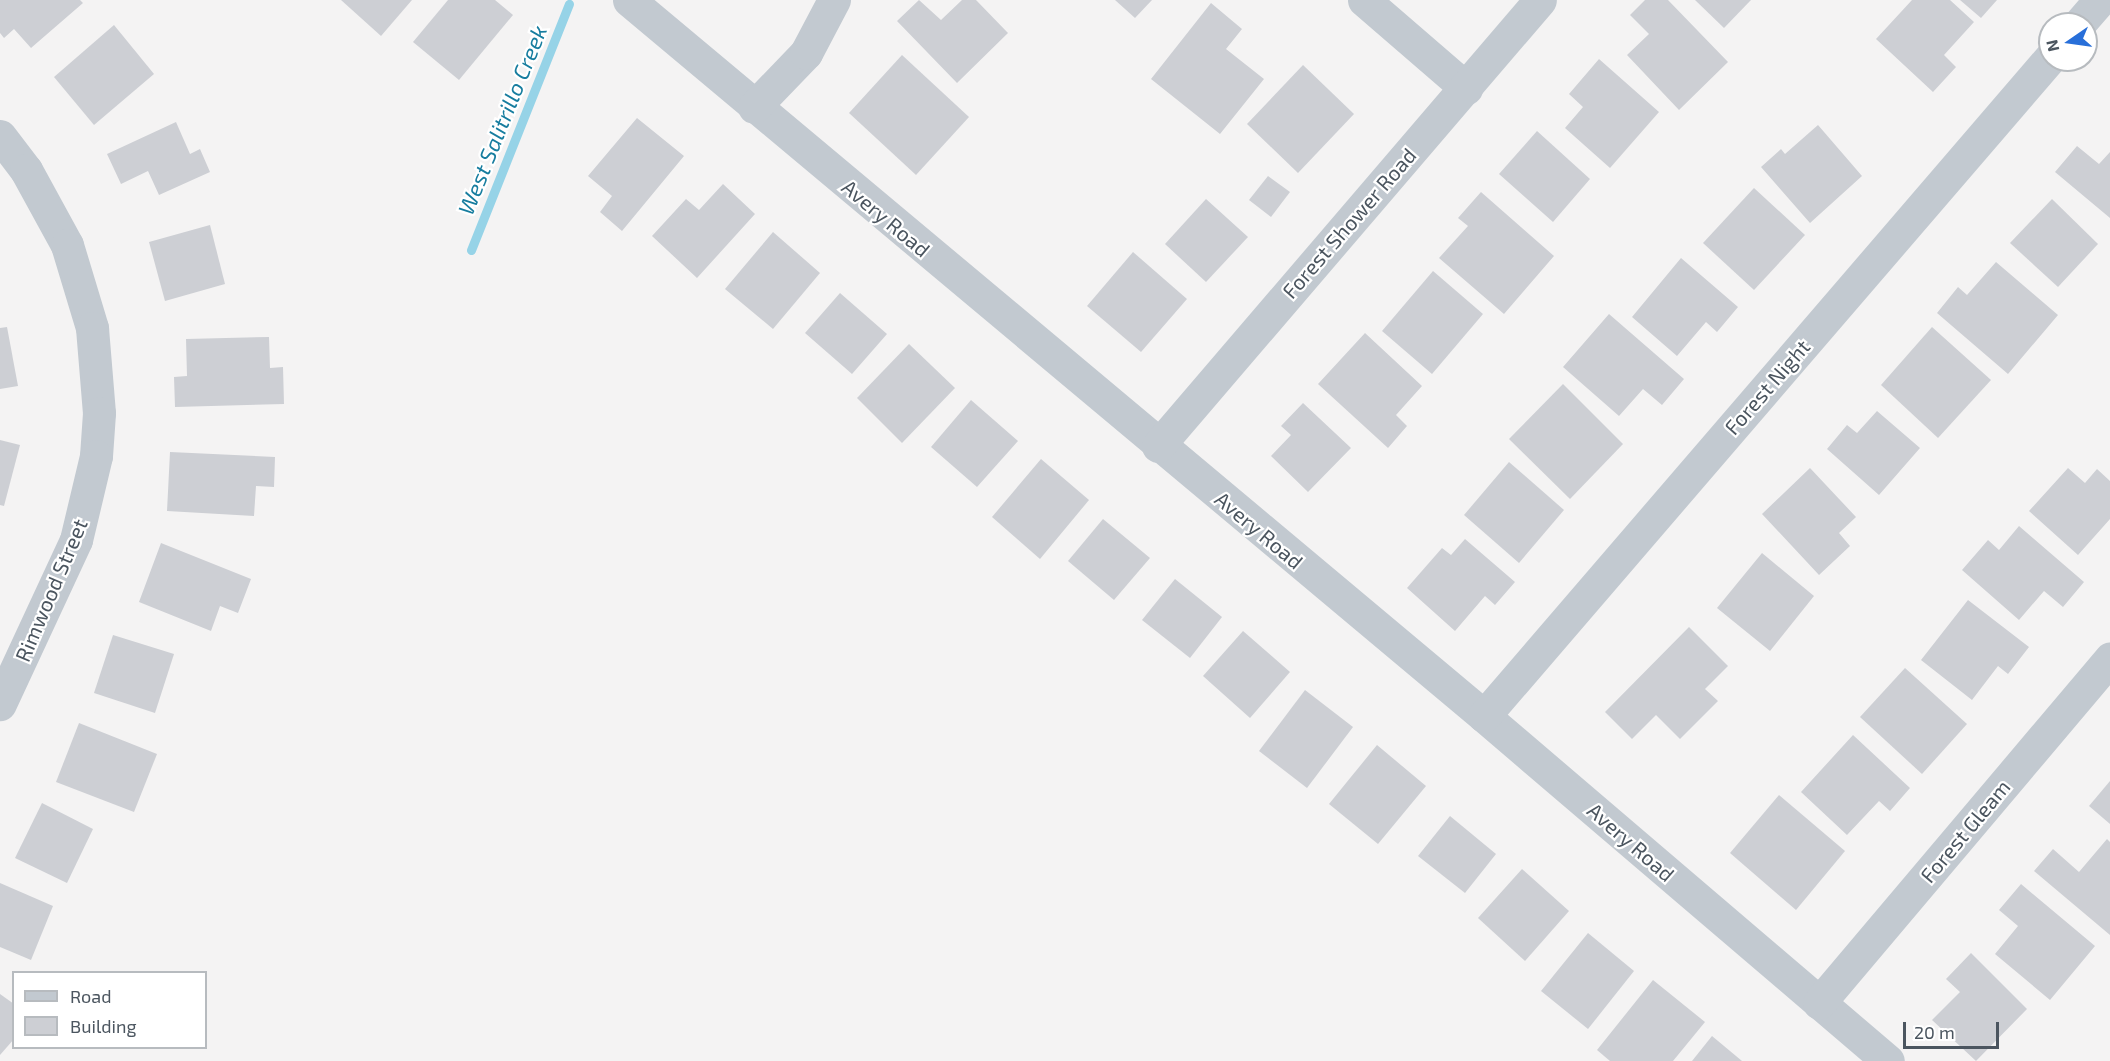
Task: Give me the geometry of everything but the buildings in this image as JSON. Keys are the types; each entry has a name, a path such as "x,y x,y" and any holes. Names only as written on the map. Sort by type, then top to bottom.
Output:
{"street":[{"name":"Avery Road","path":"629,0 1158,446 1484,716 1888,1061"},
{"path":"754,107 806,53 834,0"},
{"path":"1364,0 1466,88"},
{"name":"Forest Shower Road","path":"1158,446 1540,0"},
{"path":"2090,12 2100,0"},
{"name":"Forest Night","path":"1484,716 2038,72"},
{"name":"Rimwood Street","path":"0,136 26,170 67,245 92,328 99,413 92,478 76,540 0,704"},
{"name":"Forest Gleam","path":"1819,1003 2110,658"}],"waterway":[{"name":"West Salitrillo Creek","path":"471,250 569,4"}]}
